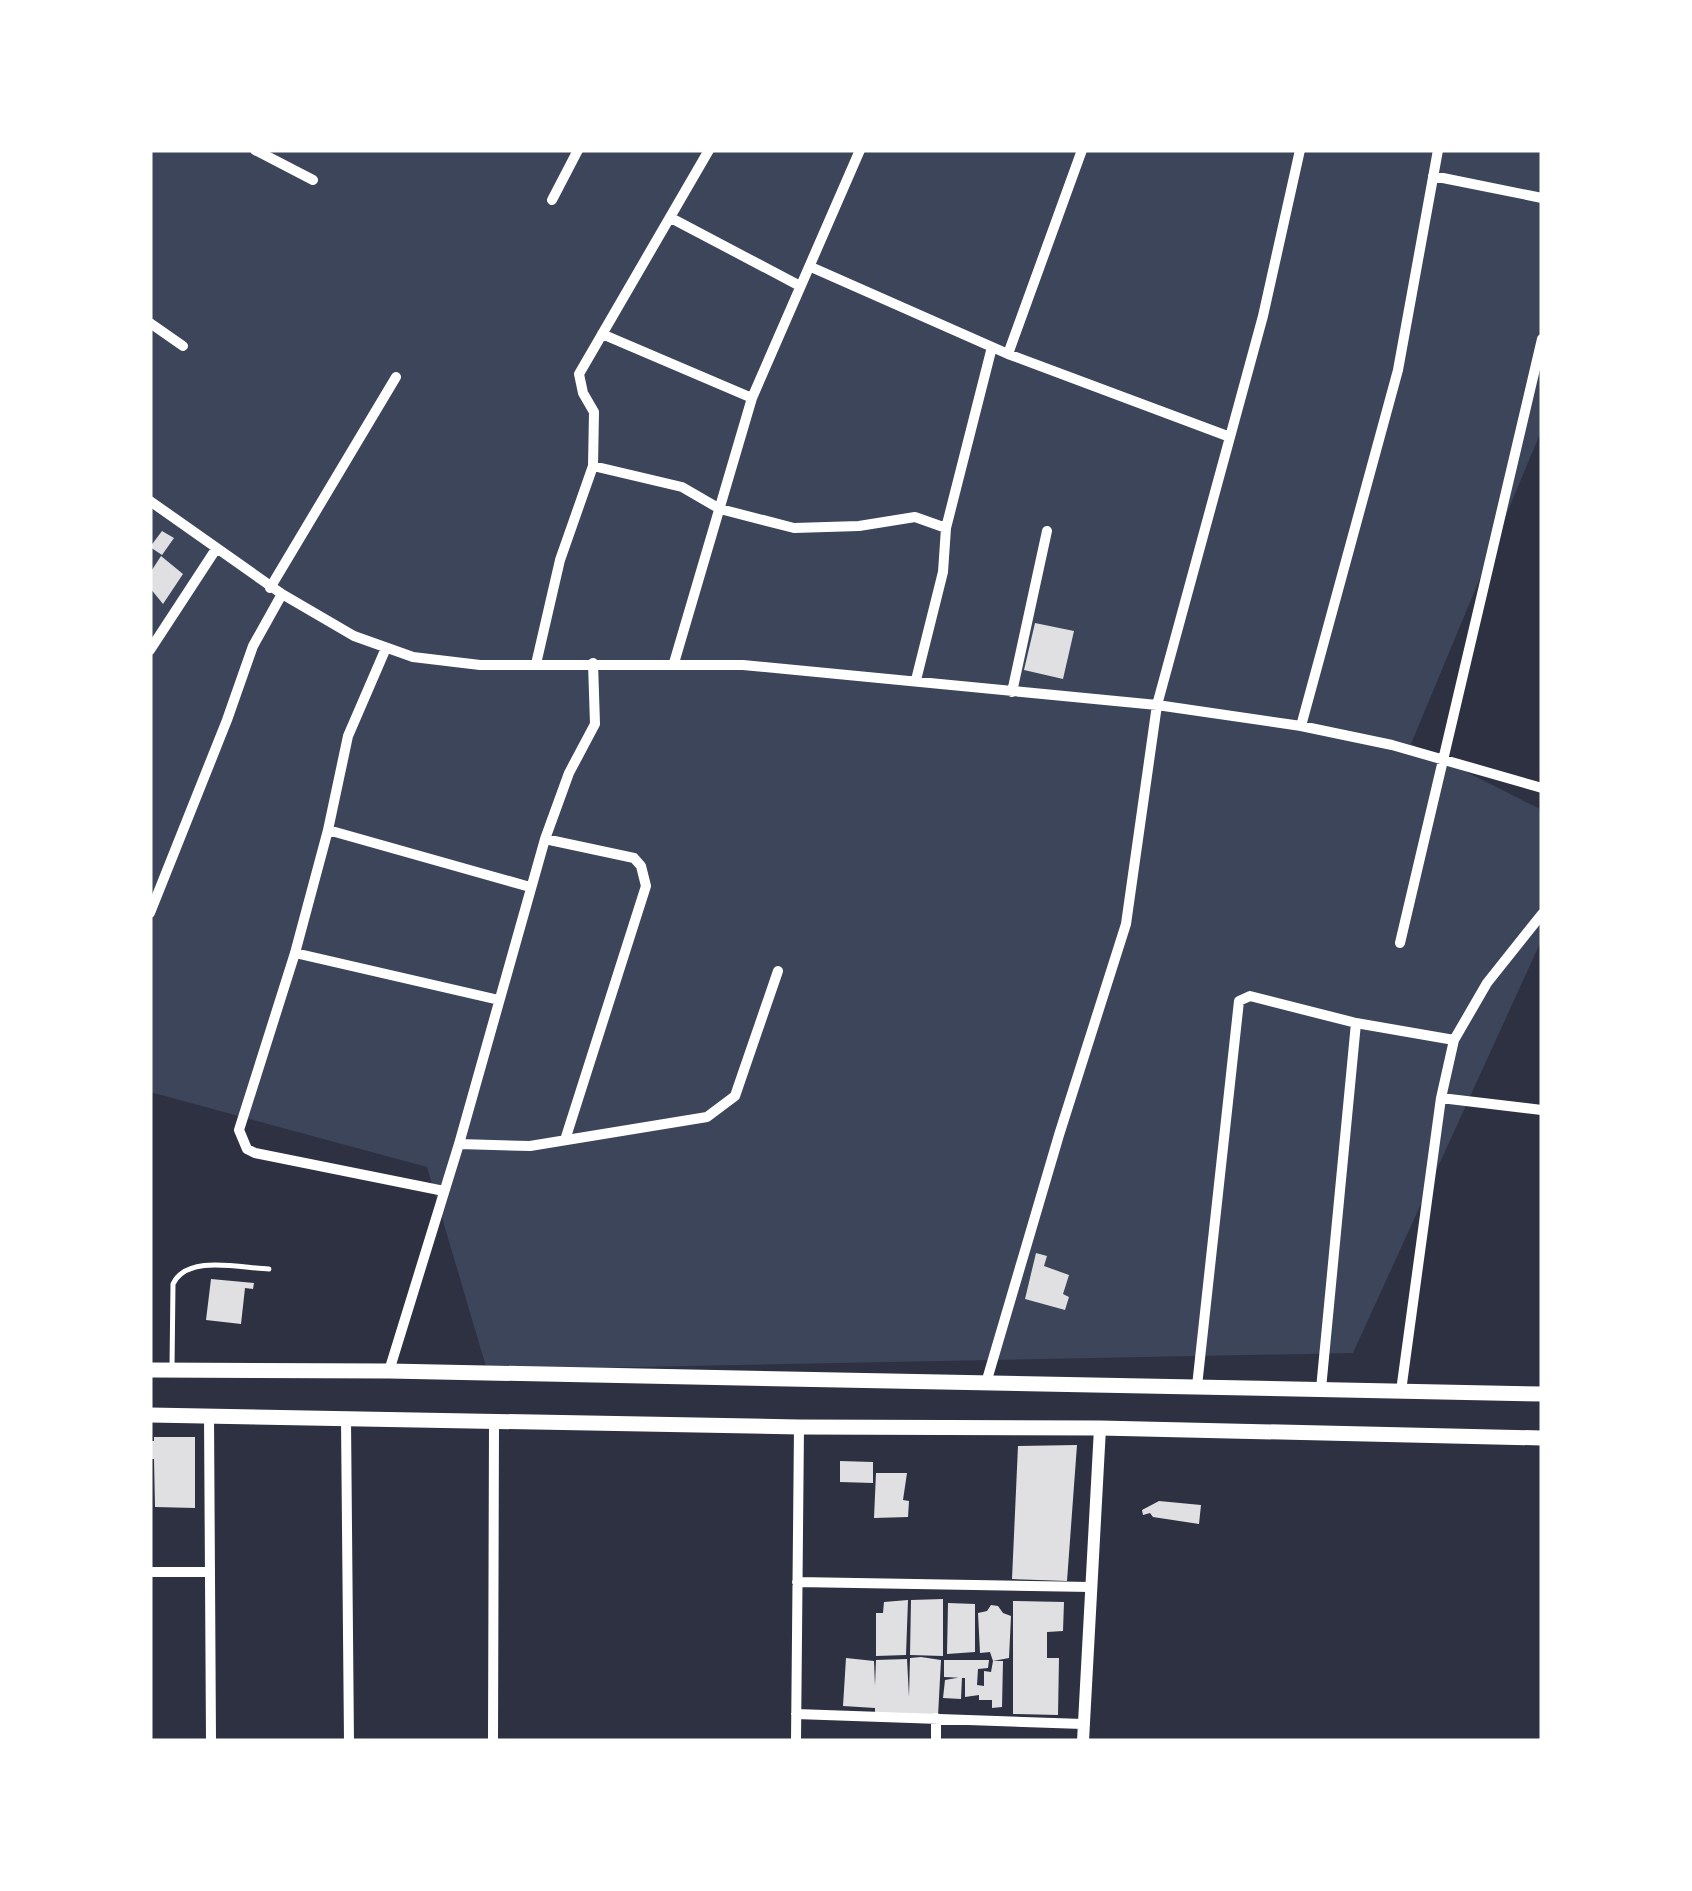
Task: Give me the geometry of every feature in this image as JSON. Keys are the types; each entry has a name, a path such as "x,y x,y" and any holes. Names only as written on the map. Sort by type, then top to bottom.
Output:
{"main road":[{"path":"150,1370 389,1371 1542,1394"},
{"path":"150,1415 1542,1438"}],"street":[{"path":"255,150 313,180"},
{"path":"552,200 578,150"},
{"path":"536,664 560,560 593,466 594,412 582,393 579,374 709,150"},
{"path":"674,662 752,398 860,150"},
{"path":"1008,354 1082,150"},
{"path":"986,1383 1126,924 1157,706 1264,316 1300,150"},
{"path":"1301,726 1398,370 1438,150"},
{"path":"1434,176 1542,198"},
{"path":"671,218 800,286"},
{"path":"811,267 1008,354 1230,437"},
{"path":"150,323 183,346"},
{"path":"602,334 752,398"},
{"path":"1400,943 1542,339"},
{"path":"916,680 943,572 946,528 992,347"},
{"path":"270,588 396,377"},
{"path":"593,466 682,487 720,509 794,528 858,526 915,517 946,528"},
{"path":"150,501 270,588 354,636 413,657 480,665 743,664 1157,706 1301,726 1443,757 1542,788"},
{"path":"1012,692 1048,530"},
{"path":"150,650 216,550"},
{"path":"150,913 228,720 253,646 282,594"},
{"path":"386,648 348,736 295,953 239,1130 247,1149 444,1191"},
{"path":"389,1371 459,1144 545,839 569,773 595,724 594,662"},
{"path":"328,830 530,887"},
{"path":"545,839 634,858 642,866 646,886 566,1140"},
{"path":"1401,1391 1441,1098 1454,1040 1487,983 1542,914"},
{"path":"295,953 499,1000"},
{"path":"459,1144 530,1146 708,1117 735,1096 778,971"},
{"path":"1197,1386 1240,1000 1250,996 1356,1024 1454,1040"},
{"path":"1321,1389 1356,1024"},
{"path":"1441,1098 1542,1110"},
{"path":"209,1415 211,1741"},
{"path":"346,1420 349,1741"},
{"path":"493,1741 494,1423"},
{"path":"796,1741 799,1427"},
{"path":"1083,1741 1100,1428"},
{"path":"150,1572 210,1572"},
{"path":"797,1582 1090,1586"},
{"path":"796,1714 1084,1724"},
{"path":"936,1718 936,1741"}],"lane":[{"path":"172,1370 173,1284 179,1272 192,1266 269,1269"}],"shaded area":[{"path":"150,150 1542,150 1542,429 1411,744 1542,810 1542,939 1353,1353 487,1370 427,1167 150,1092"}],"building":[{"path":"162,531 174,538 162,555 150,547"},
{"path":"161,556 183,574 163,604 150,588 150,573"},
{"path":"1035,623 1074,631 1063,679 1024,670"},
{"path":"1036,1253 1047,1256 1044,1266 1069,1275 1063,1294 1069,1297 1065,1310 1025,1299"},
{"path":"211,1279 254,1283 253,1289 245,1288 241,1324 206,1320"},
{"path":"154,1437 195,1437 195,1508 155,1507 154,1459 150,1459 150,1441"},
{"path":"1077,1445 1067,1581 1012,1579 1018,1446"},
{"path":"840,1461 873,1462 873,1483 840,1482"},
{"path":"876,1473 907,1473 903,1500 909,1501 908,1517 874,1518"},
{"path":"1159,1501 1201,1505 1199,1524 1153,1517 1150,1513 1143,1515 1142,1510"},
{"path":"943,1599 943,1656 910,1655 911,1600"},
{"path":"908,1600 906,1655 876,1656 876,1613 883,1613 884,1602"},
{"path":"1013,1601 1064,1602 1063,1631 1047,1632 1047,1658 1059,1658 1058,1715 1013,1714"},
{"path":"948,1603 975,1604 975,1652 947,1654"},
{"path":"991,1605 1011,1616 1009,1658 993,1661 990,1652 980,1653 978,1613 987,1611"},
{"path":"846,1658 874,1661 875,1686 876,1660 907,1659 909,1697 910,1658 941,1660 938,1716 875,1714 875,1708 843,1706"},
{"path":"944,1660 989,1660 988,1668 978,1669 977,1685 984,1686 984,1671 991,1672 993,1661 1003,1661 1002,1707 992,1708 992,1700 979,1700 979,1695 965,1697 965,1678 944,1677"},
{"path":"962,1677 961,1699 943,1698 945,1680"}]}
